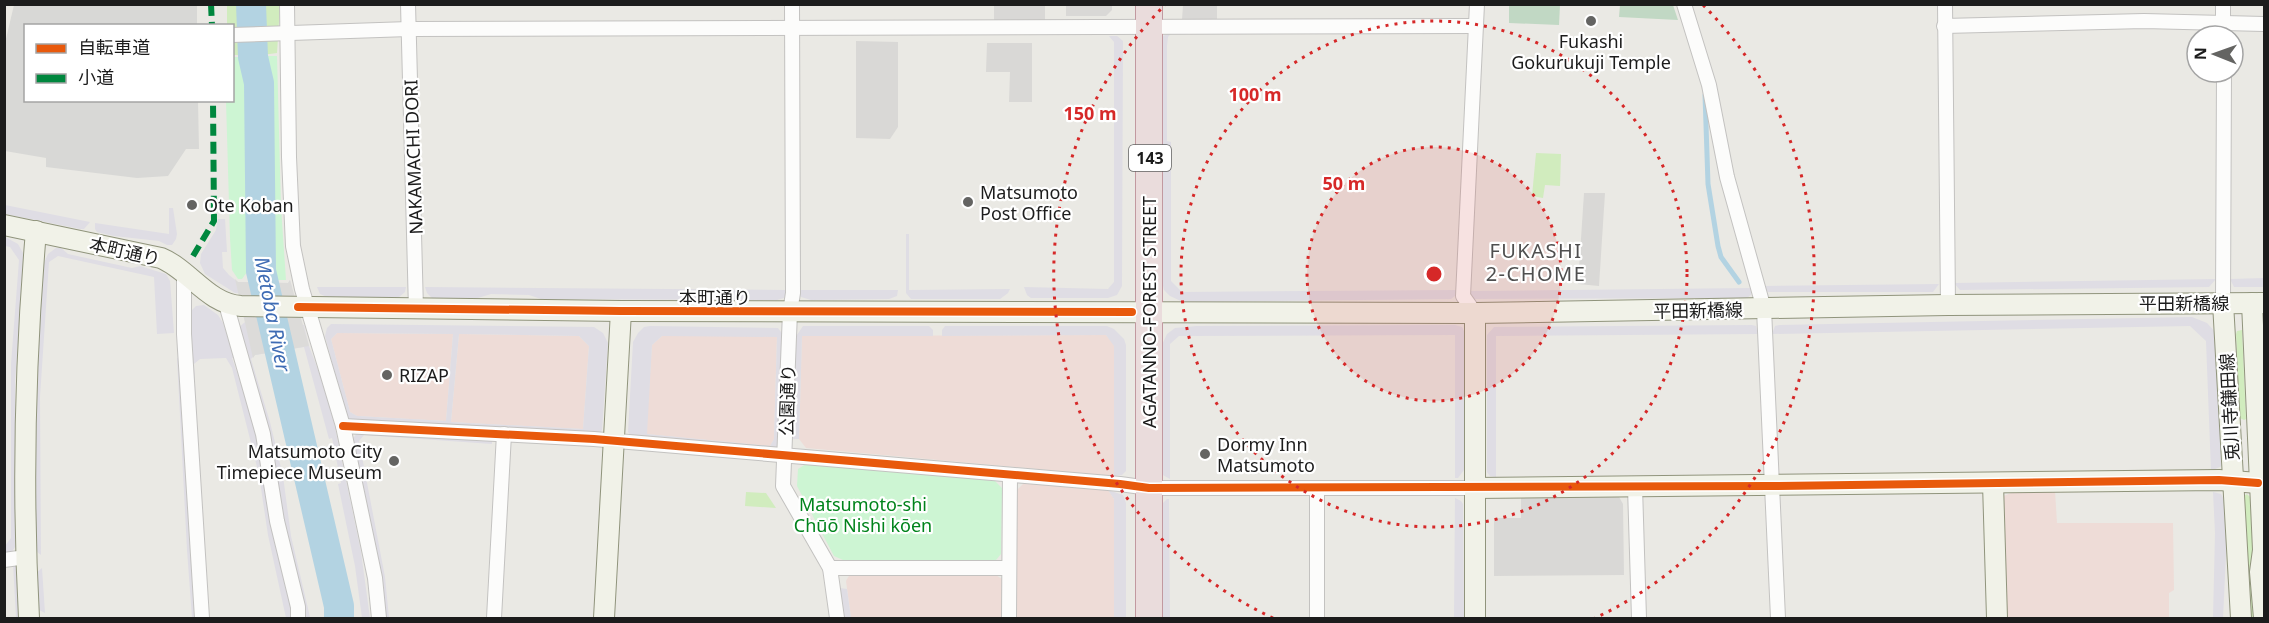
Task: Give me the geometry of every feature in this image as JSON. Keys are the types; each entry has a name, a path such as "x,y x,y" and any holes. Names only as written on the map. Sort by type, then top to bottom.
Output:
{"highway":[{"name":"AGATANNO-FOREST STREET","path":"1132,618 1140,487 1141,15"},
{"name":"AGATANNO-FOREST STREET","path":"1140,487 1149,618"}],"street":[{"path":"287,4 281,33 293,246 303,307 343,426 375,578 379,618"},
{"name":"NAKAMACHI DORI","path":"408,4 416,310"},
{"name":"公園通り","path":"792,4 793,293 790,312 783,486 830,568 837,618"},
{"path":"1475,618 1475,313 1463,296 1477,4"},
{"path":"1684,4 1709,85 1727,177 1764,309 1778,618"},
{"path":"1944,4 1948,304"},
{"path":"2223,4 2223,24"},
{"path":"234,35 409,29 791,29 1141,15 1476,26"},
{"path":"1944,26 2144,21 2185,25"},
{"path":"2245,26 2265,24"},
{"path":"2223,303 2224,84"},
{"name":"本町通り","path":"4,225 161,258 233,305 416,310 1141,312"},
{"path":"29,618 26,557 27,341 36,231"},
{"path":"184,272 184,334 202,618"},
{"name":"兎川寺鎌田線","path":"2223,303 2241,618"},
{"name":"平田新橋線","path":"1141,312 1475,313 1948,304 2258,303"},
{"name":"兎川寺鎌田線","path":"2258,303 2260,426 2258,483 2264,553 2260,572 2264,618"},
{"path":"233,305 263,434 277,521 298,607 298,618"},
{"path":"604,618 621,311"},
{"path":"343,426 614,440 1140,487 1317,489 2233,481 2258,483"},
{"path":"2231,428 2260,426"},
{"path":"494,618 504,434"},
{"path":"1009,618 1010,475"},
{"path":"1994,483 1996,618"},
{"path":"1635,487 1639,618"},
{"path":"1317,489 1317,618"},
{"path":"4,560 26,557"},
{"path":"2232,618 2237,562"},
{"path":"830,568 1009,568"}],"shaded area":[{"path":"14,5 197,5 197,24 24,24 24,102 198,102 199,149 186,149 168,176 137,178 46,167 46,158 5,151 5,43"},
{"path":"994,5 1045,5 1045,23 994,23"},
{"path":"1066,5 1112,5 1112,10 1106,16 1066,16"},
{"path":"1183,5 1217,5 1217,20 1182,20"},
{"path":"1175,29 1168,37 1167,46 1167,141 1171,142 1171,281 1182,292 1457,290 1455,296 1451,299 1183,302 1170,296 1164,290 1161,277 1160,38"},
{"path":"1109,36 1117,36 1123,41 1122,286 1117,295 1108,298 1031,298 1024,287 1108,289 1114,282 1114,42"},
{"path":"856,41 898,42 898,127 890,139 856,138"},
{"path":"987,43 1032,43 1032,102 1009,102 1010,72 986,72"},
{"path":"1584,193 1605,193 1599,286 1578,284"},
{"path":"4,205 90,222 84,229 80,229 5,214"},
{"path":"169,208 173,208 177,234 172,245 159,241 114,236 97,232 95,229 95,223 169,234"},
{"path":"218,219 225,219 227,252 222,252 223,268 229,275 238,282 288,283 290,280 292,287 288,294 235,293 205,274 200,263 201,254 216,230"},
{"path":"906,234 909,234 909,290 1010,289 1008,293 1000,299 911,299 906,293"},
{"path":"5,237 18,244 23,253 24,263 15,381 15,547 5,556 5,546 11,538 11,364 19,260 10,247 5,246"},
{"path":"56,248 61,248 68,254 132,268 140,266 166,274 170,281 174,333 157,334 154,277 58,256 49,262 40,397 41,555 36,551 36,371 44,263 48,254"},
{"path":"2264,278 2264,287 2234,287 2230,279"},
{"path":"2216,279 2209,287 1960,290 1954,283"},
{"path":"1939,284 1933,292 1768,292 1764,286"},
{"path":"317,287 406,287 405,292 399,297 327,297 320,294"},
{"path":"425,287 787,290 784,298 777,300 541,299 529,295 491,294 478,298 432,298"},
{"path":"1751,288 1751,295 1747,298 1474,299 1470,296 1469,291"},
{"path":"798,290 898,290 897,296 889,299 811,300 801,297"},
{"path":"204,305 218,315 223,323 234,358 232,358 255,425 294,618 286,618 268,535 259,475 232,368 226,358 200,359 194,364 202,524 190,359 190,312 196,306"},
{"path":"2192,317 2207,323 2217,334 2224,460 2222,466 2211,471 2206,341 2190,326 1772,334 1775,326 1779,325"},
{"path":"245,322 304,325 334,423 361,552 370,618 362,618 332,438 329,439 304,347 255,355 251,359 283,476 291,536 310,617 304,618 265,423 237,329"},
{"path":"331,324 594,327 603,333 608,343 602,430 599,434 352,421 346,415 325,336","holes":["337,333 453,334 446,421 357,416 350,412 331,339","459,334 579,336 589,346 583,429 451,422"]},
{"path":"1455,325 1462,327 1464,331 1464,470 1458,478 1455,478 1455,335 1179,336 1170,344 1170,479 1161,474 1161,347 1167,334 1175,328"},
{"path":"803,326 929,326 933,330 933,336 802,336 799,439 793,439 797,335"},
{"path":"945,326 1107,326 1114,329 1124,339 1126,345 1126,471 1122,475 1114,476 1114,346 1106,335 942,336"},
{"path":"1756,326 1758,334 1496,336 1496,477 1490,476 1487,472 1487,335 1494,327"},
{"path":"644,327 778,328 784,336 781,445 773,450 633,438 628,432 633,342","holes":["662,336 777,337 774,439 770,446 647,434 652,345"]},
{"path":"337,333 453,334 446,421 357,416 350,412 331,339"},
{"path":"459,334 579,336 589,346 583,429 451,422"},
{"path":"1106,335 1114,344 1114,476 806,448 799,439 802,336"},
{"path":"662,336 777,336 774,439 770,446 646,434 652,345"},
{"path":"177,358 180,359 195,618 192,618 187,550"},
{"path":"357,433 492,438 492,444 364,435 359,441 385,577 389,618 383,618 352,440"},
{"path":"1024,483 1108,490 1114,499 1114,618 1016,618 1017,490"},
{"path":"1108,490 1123,495 1126,503 1126,618 1114,618 1114,499"},
{"path":"2055,491 2057,523 2173,523 2174,590 2169,593 2169,618 2005,618 2001,497 2011,493"},
{"path":"2213,492 2221,494 2226,503 2223,618 2213,618 2215,533"},
{"path":"1618,495 1623,504 1624,575 1494,576 1494,518 1521,518 1521,496"},
{"path":"1455,498 1463,504 1464,618 1454,618"},
{"path":"1169,499 1170,618 1161,618 1163,533 1161,505"},
{"path":"13,563 19,570 22,618 16,618"},
{"path":"42,568 45,613 39,610 38,606 36,573"},
{"path":"850,574 994,574 1002,579 1002,618 851,618 846,581"},
{"path":"840,588 847,589 851,618 844,618"}],"green space":[{"path":"227,5 238,5 240,55 234,55 234,24 227,24"},
{"path":"256,5 280,5 277,53 262,55"},
{"path":"1509,5 1560,5 1559,25 1509,23"},
{"path":"1620,5 1673,5 1678,20 1619,17"},
{"path":"262,56 277,56 281,207 286,280 273,280 270,247 270,117"},
{"path":"234,57 241,57 246,72 245,113 253,132 247,272 242,279 238,279 232,270 226,102 234,102"},
{"path":"1536,153 1561,154 1560,186 1545,185 1543,198 1532,196"},
{"path":"2242,330 2246,419 2244,420 2240,418 2236,334 2237,331"},
{"name":"Matsumoto-shi Chūō Nishi kōen","path":"806,464 995,481 1002,488 1001,554 996,560 843,560 834,556 797,486 798,469"},
{"path":"746,492 766,493 776,508 745,506"},
{"path":"2247,494 2250,497 2257,618 2250,618 2244,496"}],"pier":[{"path":"235,279 238,282 288,283 290,280 309,346 255,355 253,358"}],"waterway":[{"name":"Metoba River","path":"251,4 253,57 259,83 261,271 339,606 339,618"},
{"path":"1705,95 1708,184 1718,246 1721,257 1739,282"}],"marked path":[{"path":"211,4 212,24"},
{"path":"193,256 214,221 213,102"}],"cycle path":[{"path":"298,307 621,311 1132,312"},
{"path":"343,426 594,439 1149,488 1772,486 2219,480 2258,483"}],"place":[{"name":"Fukashi Gokurukuji Temple","path":"1591,21"},
{"name":"Matsumoto Post Office","path":"968,202"},
{"name":"Ote Koban","path":"192,205"},
{"name":"RIZAP","path":"387,375"},
{"name":"Dormy Inn Matsumoto","path":"1205,454"},
{"name":"Matsumoto City Timepiece Museum","path":"394,461"}],"district":[{"name":"FUKASHI 2-CHOME","path":"1536,262"}]}
